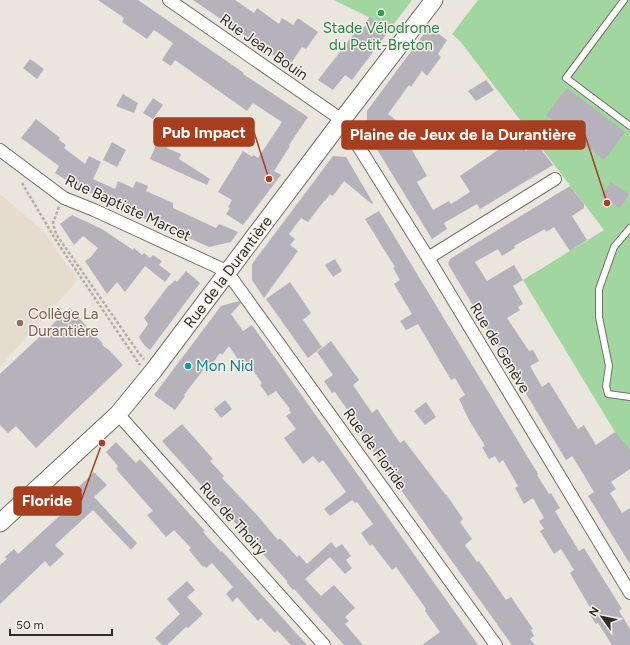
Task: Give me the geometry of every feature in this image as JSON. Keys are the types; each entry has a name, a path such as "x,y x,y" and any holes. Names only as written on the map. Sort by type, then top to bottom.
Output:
{"street":[{"name":"Rue Jean Bouin","path":"169,0 342,120"},
{"name":"Rue de la Durantière","path":"0,523 118,414 152,373 434,0"},
{"name":"Rue de Genève","path":"342,120 428,258 630,593"},
{"name":"Rue Baptiste Marcet","path":"0,150 64,198 208,262 227,273"},
{"path":"428,258 555,179"},
{"name":"Rue de Floride","path":"227,273 238,286 496,645"},
{"name":"Rue de Thoiry","path":"118,414 324,645"}],"lane":[{"path":"624,0 566,78 630,126"},
{"path":"630,228 614,247 599,289 600,317 609,366 606,386 608,394 630,397"}],"path":[{"path":"22,182 57,242 136,361 152,373"},
{"path":"64,198 55,214 53,223 56,234 152,373"}],"shaded area":[{"name":"Collège La Durantière","path":"0,194 44,232 78,280 0,367"}],"green space":[{"name":"Stade Vélodrome du Petit-Breton","path":"334,0 412,0 391,28"},
{"path":"478,0 630,0 630,450 615,432 523,280 604,230 460,41 452,34"}],"building":[{"path":"98,0 138,0 244,73 243,74 308,117 274,171 281,175 243,225 226,214 230,208 228,207 232,200 218,192 243,151 252,157 253,155 258,158 282,122 253,103 247,111 175,60 171,66 162,60 173,43 154,30 147,39 122,22 124,18"},
{"path":"193,0 235,0 254,13 257,8 279,24 282,18 293,25 298,18 318,32 306,49 302,47 289,66"},
{"path":"369,17 391,28 352,80 345,75 333,90 318,80 361,25 364,28"},
{"path":"429,27 447,40 438,54 441,57 427,76 422,71 411,87 409,85 388,114 418,137 416,138 420,145 412,150 427,176 417,182 433,210 449,201 451,204 470,192 460,176 517,137 526,151 537,144 553,165 480,209 477,204 444,223 447,229 432,239 367,133 367,111"},
{"path":"30,59 44,69 37,79 23,68"},
{"path":"486,80 494,90 476,101 468,91"},
{"path":"567,88 625,132 604,160 546,115"},
{"path":"123,94 138,103 134,113 116,106"},
{"path":"153,98 163,105 153,119 143,113"},
{"path":"36,119 60,138 59,140 66,145 64,148 85,164 89,156 101,162 93,179 115,189 118,181 133,188 136,181 148,186 146,191 173,203 173,208 216,228 219,224 238,232 231,242 209,247 109,203 109,201 86,191 55,173 59,166 21,138"},
{"path":"236,119 245,125 229,147 226,133"},
{"path":"166,122 178,129 167,148 181,154 179,159 210,179 207,185 150,159"},
{"path":"112,142 126,150 117,167 103,160"},
{"path":"333,156 346,157 373,203 372,204 344,181 333,196 330,194 308,222 301,218 289,234 295,239 290,245 298,251 264,298 252,280 252,264"},
{"path":"611,182 629,194 620,208 601,196"},
{"path":"570,186 584,204 584,208 572,216 587,240 570,251 554,227 546,232 545,229 514,246 515,248 502,256 498,249 475,262 487,281 514,265 523,280 513,286 523,304 518,307 520,310 507,318 529,351 533,350 539,361 530,366 542,387 549,382 578,429 584,425 596,445 615,432 630,449 630,469 611,482 616,489 610,493 622,513 630,508 630,564 588,496 594,492 579,467 572,456 566,460 448,264 450,259"},
{"path":"379,211 538,474 537,475 560,508 555,511 579,551 584,548 622,609 619,611 630,629 630,645 612,645 598,623 596,624 588,612 591,609 570,573 574,570 561,549 554,554 540,531 544,529 539,521 544,518 533,498 524,504 515,488 518,486 503,460 499,463 495,456 489,459 482,447 485,446 469,420 459,399 465,395 455,378 451,380 418,324 406,330 400,321 412,314 394,284 400,280 393,268 395,267 365,219"},
{"path":"72,215 102,229 133,250 134,248 142,255 144,253 150,258 153,255 162,261 159,265 171,274 165,282 145,266 125,292 117,282 107,294 85,261 91,257 98,248 83,236 74,245 60,224"},
{"path":"335,259 342,271 333,277 325,265"},
{"path":"186,271 200,283 150,350 144,345 139,337 148,324 144,318 169,285 175,280 177,282"},
{"path":"290,282 311,313 303,320 322,347 308,358 266,299"},
{"path":"239,301 241,303 231,314 243,331 252,325 478,645 422,645 440,632 425,611 426,609 422,603 396,567 392,570 372,544 370,546 361,533 373,524 357,502 355,503 352,500 330,516 324,509 346,492 323,460 319,463 313,456 303,464 284,438 296,429 286,416 291,413 289,410 290,409 276,391 268,396 260,385 262,383 246,361 241,364 229,346 222,355 220,353 210,367 207,365 184,395 185,396 175,410 154,395 221,306"},
{"path":"70,308 103,344 102,345 109,350 123,365 36,448 16,426 8,433 0,425 0,374"},
{"path":"331,341 359,380 353,385 372,413 377,409 400,443 404,440 446,494 463,519 460,522 472,539 465,545 477,562 479,561 506,600 511,597 533,629 531,630 534,636 530,639 535,645 512,645 368,444 358,429 360,428 335,392 332,393 324,381 333,375 317,352"},
{"path":"225,400 232,409 221,418 214,409"},
{"path":"426,402 436,417 425,425 414,411"},
{"path":"182,424 213,459 210,461 224,476 222,478 278,540 280,538 297,557 299,555 307,564 331,542 336,548 342,544 351,556 346,560 352,568 345,574 330,557 305,579 321,596 334,585 355,608 345,617 349,621 345,624 363,645 344,645 294,589 293,590 287,581 162,441"},
{"path":"116,442 136,463 140,459 205,531 203,532 307,645 291,645 277,630 275,633 261,618 258,621 237,597 233,602 226,594 233,587 212,563 206,568 204,566 203,567 189,550 191,548 174,530 166,537 147,515 153,511 116,469 118,466 106,452"},
{"path":"94,472 107,485 94,497 137,543 131,550 93,510 55,545 64,554 50,567 45,561 0,604 0,565 7,559 5,557 14,549 18,554 66,510 61,504"},
{"path":"187,581 195,590 187,597 203,614 188,628 186,627 167,645 162,645 155,638 180,614 167,599"}],"place":[{"name":"Stade Vélodrome du Petit-Breton","path":"381,13"},
{"name":"Pub Impact","path":"269,179"},
{"name":"Plaine de Jeux de la Durantière","path":"607,203"},
{"name":"Collège La Durantière","path":"20,323"},
{"name":"Mon Nid","path":"188,366"},
{"name":"Floride","path":"102,443"}]}
